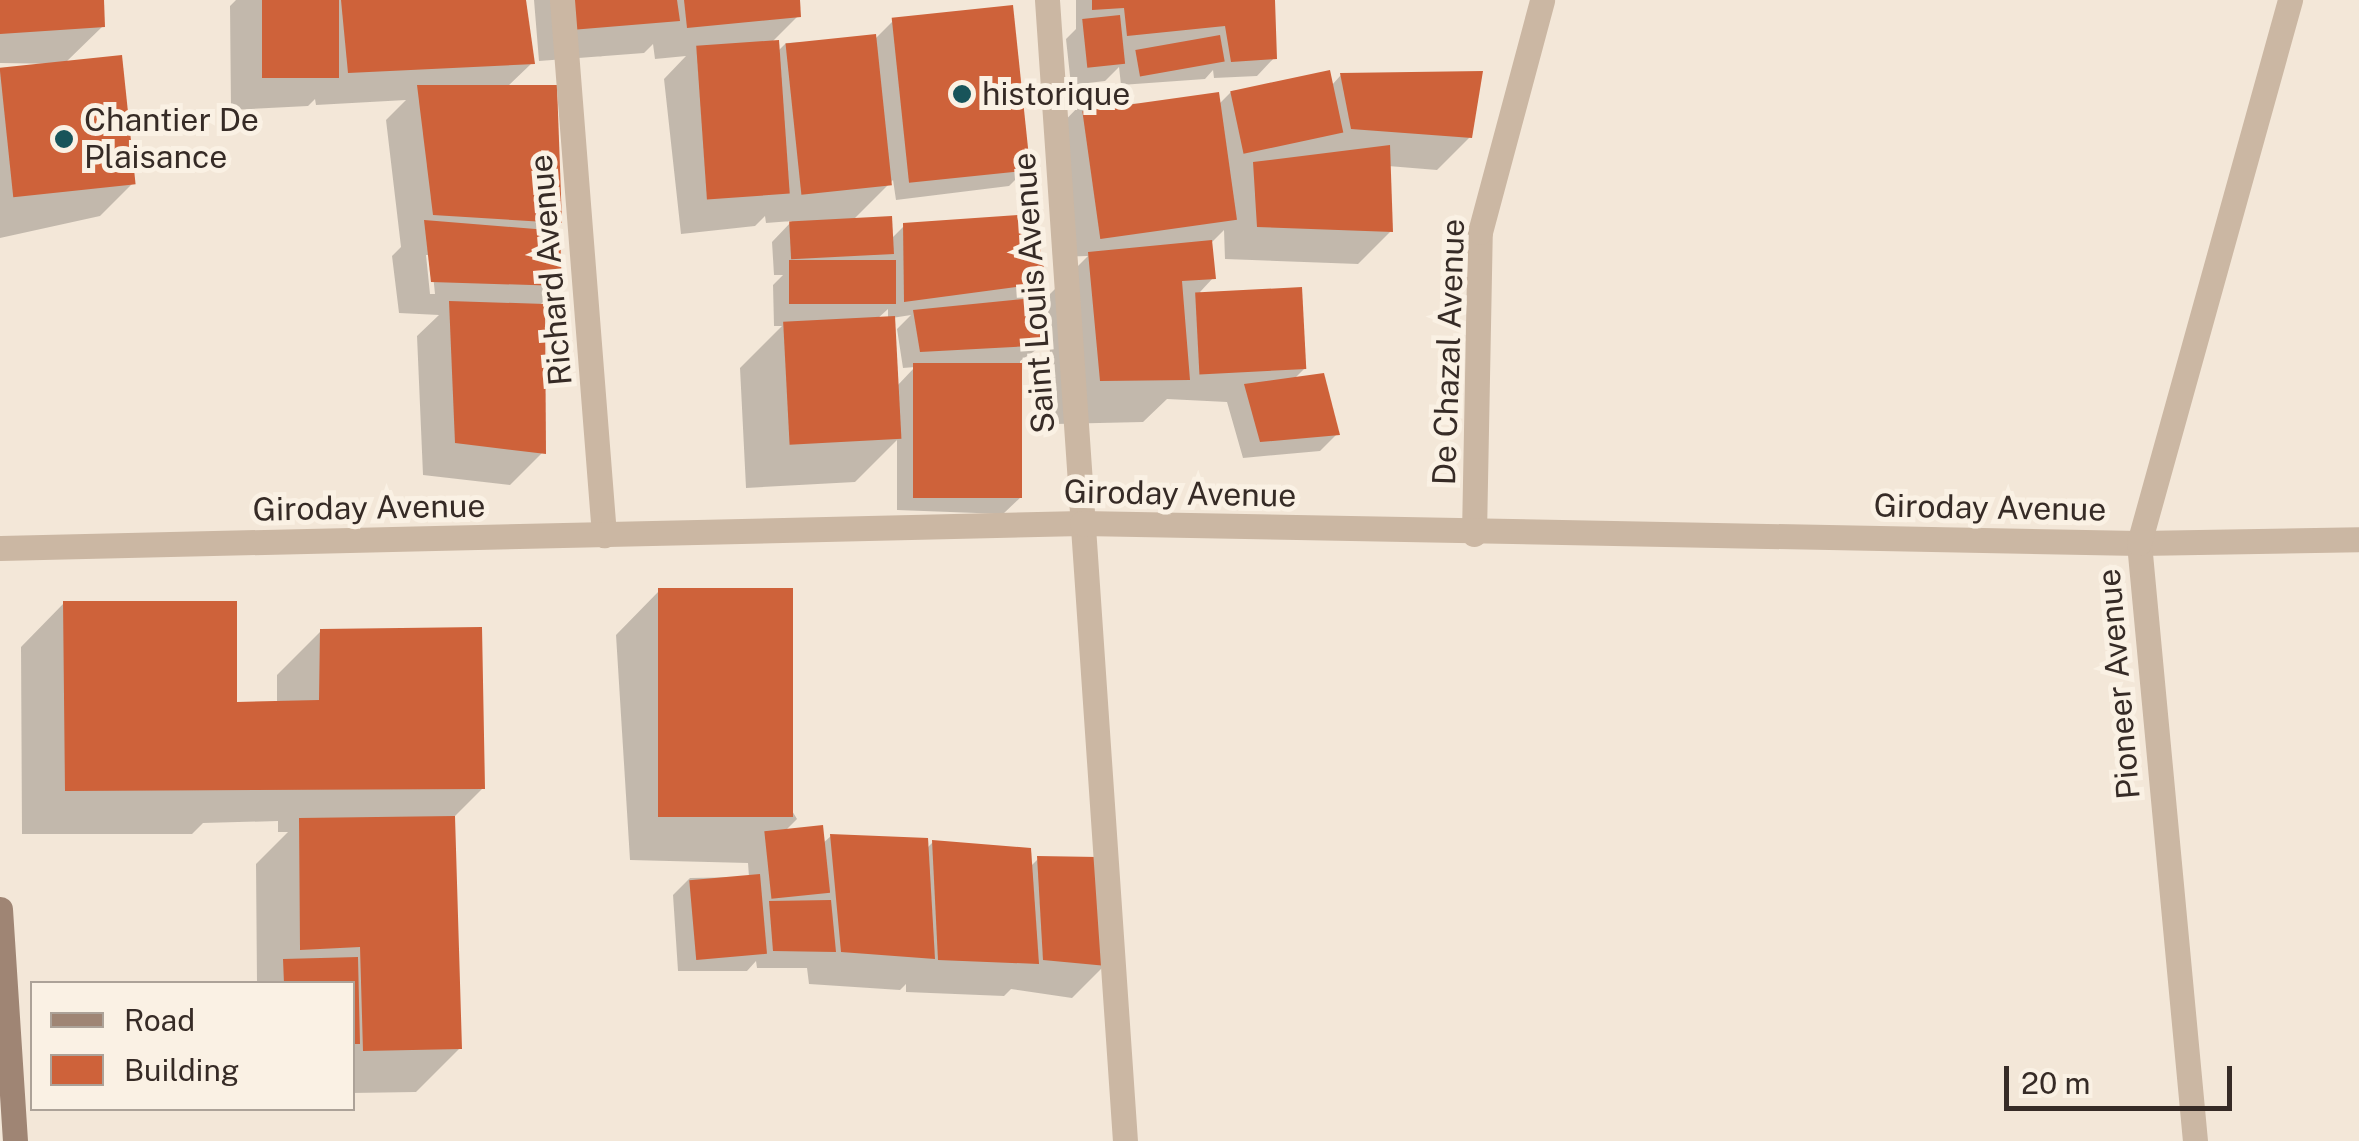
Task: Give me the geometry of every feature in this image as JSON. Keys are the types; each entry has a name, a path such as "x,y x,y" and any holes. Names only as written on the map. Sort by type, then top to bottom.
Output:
{"main road":[{"path":"0,909 15,1141"}],"street":[{"name":"Richard Avenue","path":"562,0 604,536"},
{"name":"Saint Louis Avenue","path":"1048,0 1125,1141"},
{"name":"De Chazal Avenue","path":"1474,534 1480,232 1542,0"},
{"name":"Pioneer Avenue","path":"2195,1141 2139,542 2290,0"},
{"name":"Giroday Avenue","path":"0,548 1082,523 1474,534 2139,542 2359,539"}],"building":[{"path":"0,0 104,0 105,27 0,34"},
{"path":"262,0 339,0 339,78 262,78"},
{"path":"341,0 526,0 535,64 348,73"},
{"path":"569,0 677,0 680,21 571,30"},
{"path":"684,0 800,0 801,17 687,28"},
{"path":"1092,0 1275,0 1277,59 1231,62 1225,26 1127,36 1124,8 1092,10"},
{"name":"historique","path":"1013,5 1030,170 909,183 892,18"},
{"path":"1120,15 1125,64 1087,68 1082,19"},
{"path":"876,34 892,185 801,195 785,44"},
{"path":"1220,35 1225,62 1140,77 1135,50"},
{"path":"779,40 790,194 707,199 696,46"},
{"path":"122,55 136,184 13,197 0,68"},
{"path":"1330,70 1343,133 1244,154 1230,91"},
{"path":"1483,71 1472,138 1351,129 1340,73"},
{"path":"417,85 557,85 562,223 433,215"},
{"path":"1219,92 1237,220 1100,239 1082,111"},
{"path":"1390,145 1393,232 1257,227 1253,162"},
{"path":"1033,214 1047,283 904,302 903,223"},
{"path":"892,216 894,254 791,259 789,221"},
{"path":"424,220 560,231 562,286 431,282"},
{"path":"1212,240 1216,279 1182,281 1190,380 1100,381 1088,252"},
{"path":"789,260 896,260 896,304 789,304"},
{"path":"1302,287 1306,369 1199,374 1195,293"},
{"path":"1043,297 1049,345 920,352 913,310"},
{"path":"449,301 545,304 546,454 455,443"},
{"path":"895,316 901,439 790,445 783,322"},
{"path":"913,363 1022,363 1022,498 913,498"},
{"path":"1324,373 1340,435 1260,442 1244,384"},
{"path":"658,588 793,588 793,817 658,817"},
{"path":"63,601 237,601 237,702 319,700 320,629 482,627 485,789 65,791"},
{"path":"455,816 462,1049 363,1051 360,947 300,950 299,818"},
{"path":"823,825 830,893 771,899 764,831"},
{"path":"830,834 928,838 935,959 841,952"},
{"path":"932,840 1031,848 1039,964 938,960"},
{"path":"1037,856 1098,857 1107,966 1043,960"},
{"path":"760,874 767,954 696,960 689,880"},
{"path":"831,900 836,952 773,951 769,901"},
{"path":"358,957 360,1044 355,1044 355,981 284,981 283,959"}],"place":[{"name":"historique","path":"962,94"},
{"name":"Chantier De Plaisance","path":"64,139"}]}
